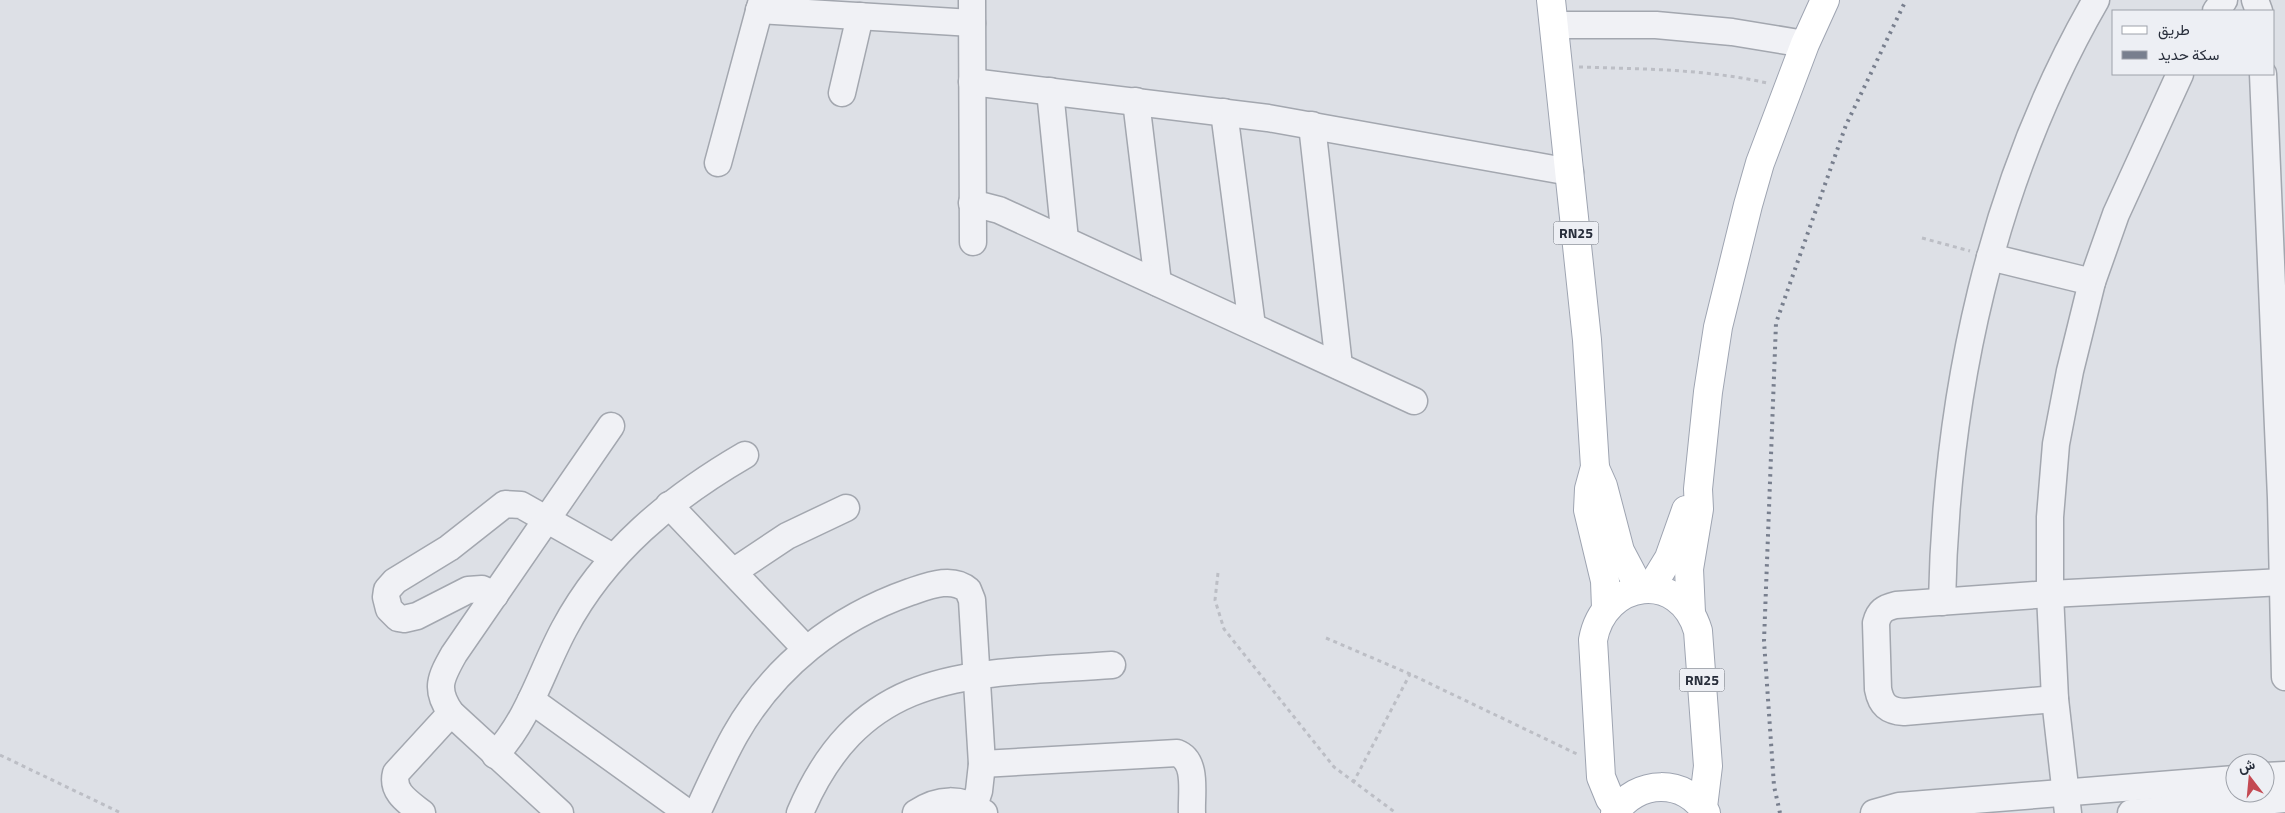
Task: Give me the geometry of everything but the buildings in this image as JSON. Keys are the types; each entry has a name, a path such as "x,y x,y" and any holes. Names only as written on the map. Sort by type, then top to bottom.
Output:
{"main road":[{"path":"1691,613 1688,580 1699,509 1698,489 1708,392 1720,318 1748,205 1788,88 1825,0"},
{"name":"RN25","path":"1552,13 1587,340 1594,467 1589,488 1588,510 1605,581 1606,608"},
{"name":"RN25","path":"1594,467 1604,486 1620,551 1645,589 1622,596 1606,608 1595,628 1593,640 1600,765 1605,789 1616,812 1633,795 1651,788 1661,787 1680,790 1689,794 1705,810"},
{"path":"1691,613 1685,605 1669,594 1645,589 1669,558 1688,505 1698,489"},
{"name":"RN25","path":"1691,613 1698,631 1707,752 1705,810"}],"street":[{"path":"1942,602 1944,535 1954,429 1971,335 1990,257 2012,189 2045,103 2096,0"},
{"path":"718,163 761,5 860,16 972,11 972,242"},
{"path":"1552,13 1732,32 1805,44"},
{"path":"842,93 860,16"},
{"path":"2066,803 2055,700 2050,594 2050,518 2056,444 2070,371 2092,282 2116,214 2180,75"},
{"path":"2263,75 2285,678"},
{"path":"972,82 1224,112 1570,172"},
{"path":"1050,91 1065,240"},
{"path":"1136,101 1158,283"},
{"path":"1224,112 1252,326"},
{"path":"1312,126 1339,366"},
{"path":"972,203 999,210 1414,401"},
{"path":"1990,257 2092,282"},
{"path":"560,813 451,713 444,702 440,690 442,680 454,654 610,426"},
{"path":"495,755 517,729 564,627 586,593 614,557 669,504 706,478 745,455"},
{"path":"495,595 482,589 468,590 417,616 404,619 398,618 389,609 386,597 390,585 395,581 449,548 500,507 516,504 614,557"},
{"path":"669,504 806,649"},
{"path":"733,572 787,536 846,508"},
{"path":"697,813 735,735 751,710 769,686 806,649 845,622 890,599 953,582 963,586 971,595 982,764 979,809 958,801 942,801 927,806 916,813"},
{"path":"2055,700 1904,712 1892,711 1880,700 1878,689 1876,623 1878,615 1888,607 1942,602 2050,594 2283,582"},
{"path":"800,813 810,788 829,757 852,731 880,709 910,692 942,681 976,675 1112,665"},
{"path":"531,700 688,813"},
{"path":"422,813 398,792 394,785 396,772 451,713"},
{"path":"982,764 1178,753 1186,758 1191,767 1192,813"},
{"path":"1874,813 1899,806 2066,803 2225,780"},
{"path":"2131,813 2285,799"}],"path":[{"path":"1559,66 1672,70 1744,78 1788,88"},
{"path":"1922,238 1990,257"},
{"path":"1218,573 1215,600 1224,629 1320,753 1353,784 1396,813"},
{"path":"1326,638 1410,674 1600,765"},
{"path":"1353,784 1410,674"},
{"path":"0,755 59,781 121,813"}],"railway":[{"path":"1780,813 1774,786 1764,641 1776,323 1846,125 1906,0"}]}
